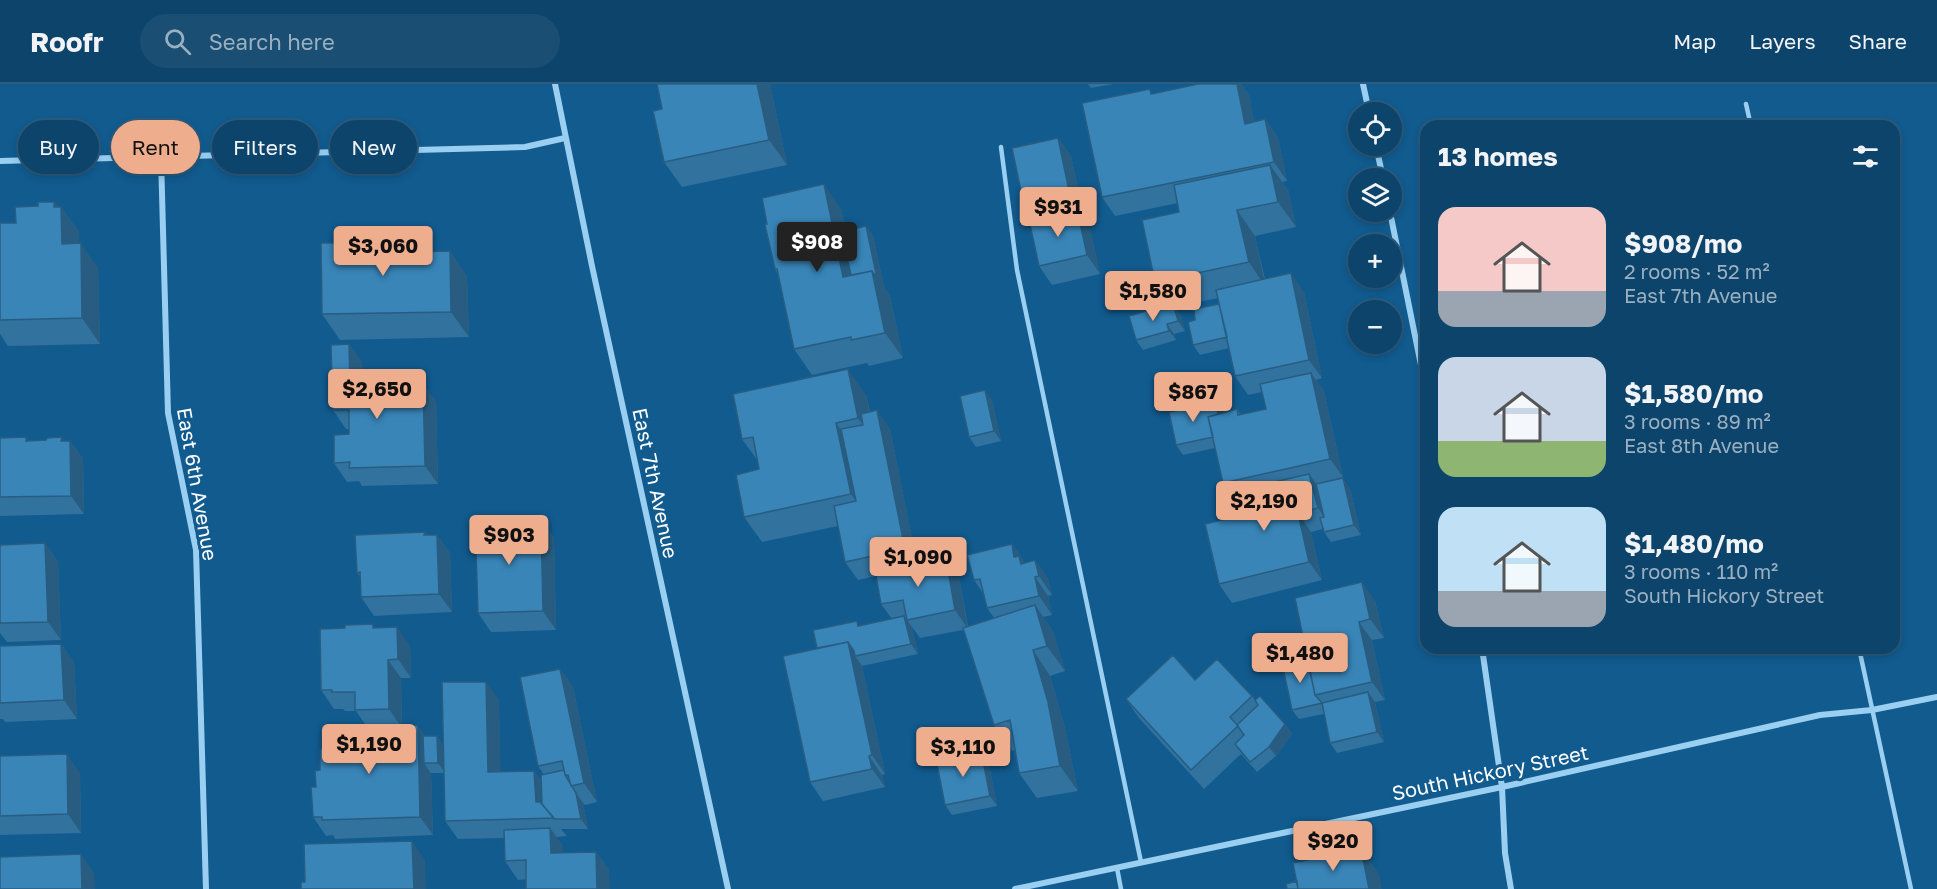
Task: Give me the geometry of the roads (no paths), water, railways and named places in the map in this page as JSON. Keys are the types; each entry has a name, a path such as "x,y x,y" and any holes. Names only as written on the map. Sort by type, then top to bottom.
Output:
{"street":[{"name":"East 7th Avenue","path":"555,84 728,889"},
{"path":"1363,84 1367,102"},
{"path":"200,156 525,147 565,138"},
{"path":"0,161 111,158"},
{"name":"East 6th Avenue","path":"161,174 168,413 196,550 206,889"},
{"path":"1392,222 1420,360"},
{"path":"1483,654 1502,787 1505,853 1511,889"},
{"name":"South Hickory Street","path":"1015,889 1502,787 1820,715 1872,710 1937,697"}],"lane":[{"path":"1746,104 1749,120"},
{"path":"1001,147 1017,270 1141,862"},
{"path":"1860,654 1911,889"},
{"path":"1117,868 1121,889"}]}
